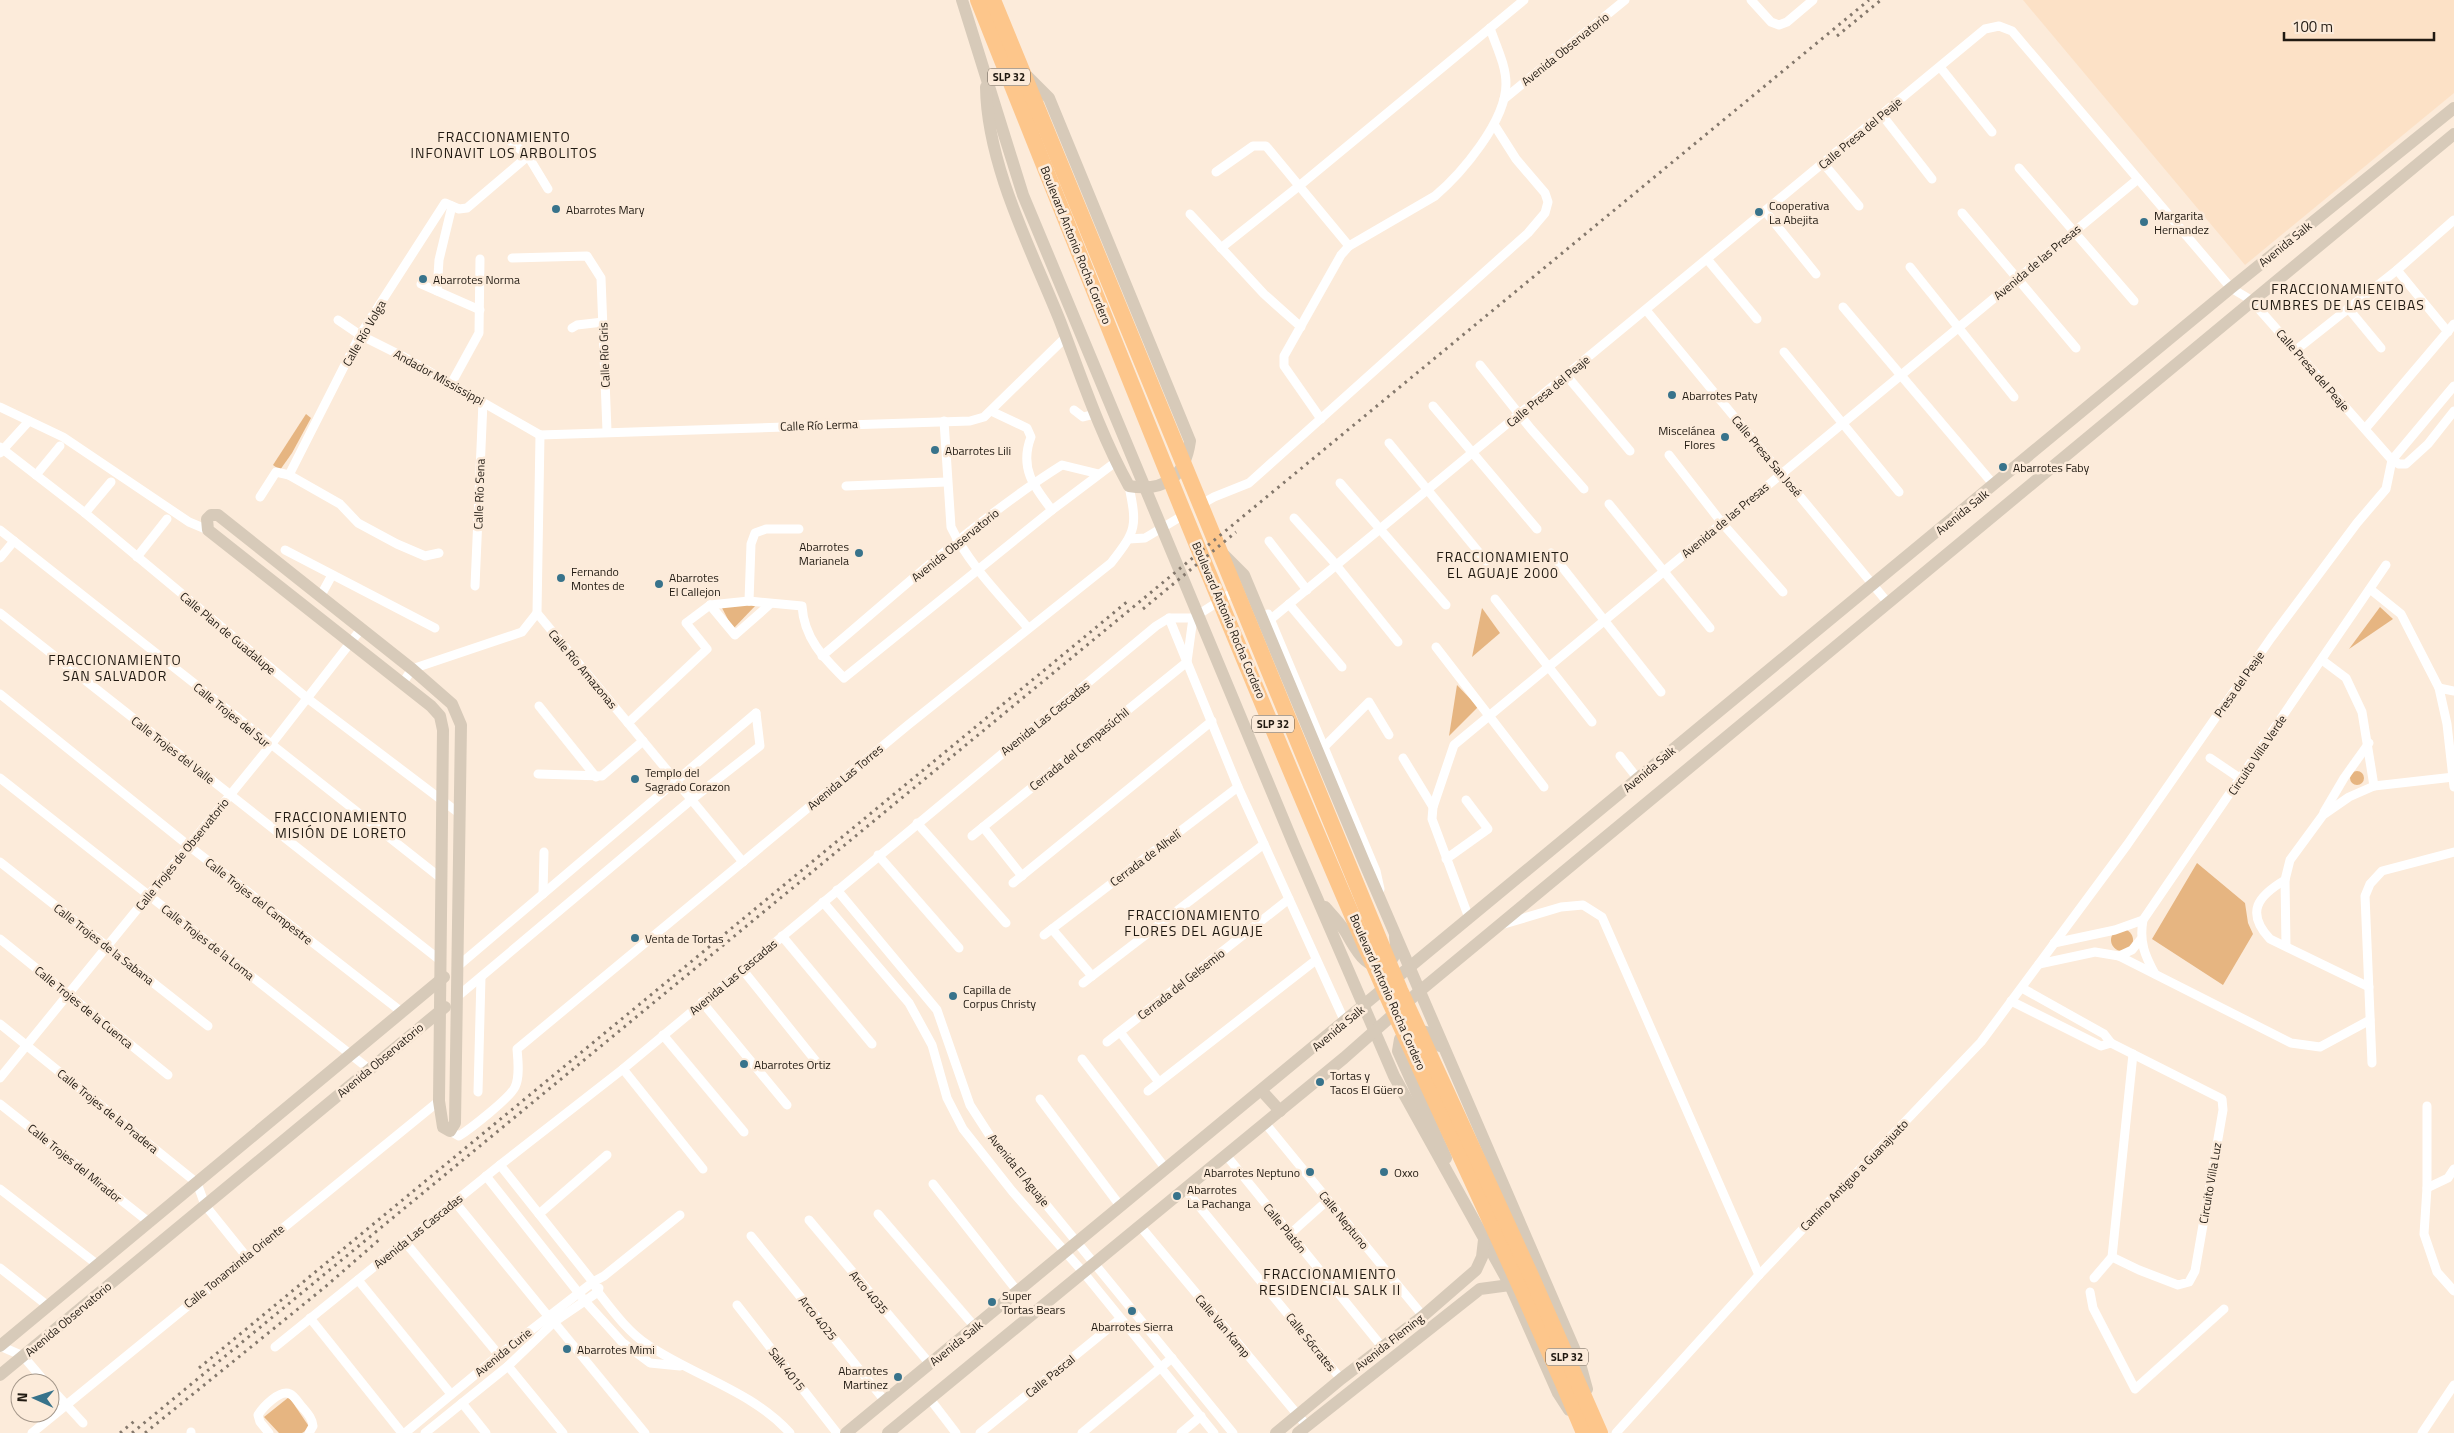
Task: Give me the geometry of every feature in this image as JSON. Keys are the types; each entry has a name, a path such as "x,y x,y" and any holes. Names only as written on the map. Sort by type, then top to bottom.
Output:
{"highway":[{"name":"Boulevard Antonio Rocha Cordero","path":"978,0 1220,552 1521,1284"},
{"name":"Boulevard Antonio Rocha Cordero","path":"993,0 1020,69 1046,152 1208,571 1385,989 1521,1284"},
{"name":"SLP 32","path":"1521,1284 1590,1428"}],"street":[{"path":"962,0 1024,195 1294,845 1375,1032 1410,1106 1484,1240 1521,1284"},
{"path":"1221,248 1524,0"},
{"name":"Avenida Observatorio","path":"1504,99 1625,0"},
{"path":"1751,0 1771,22 1779,25 1786,22 1813,0"},
{"name":"Calle Presa del Peaje","path":"1271,619 1985,29 1999,26 2012,31 2231,288 2251,300 2392,460"},
{"path":"1320,419 1283,362 1341,256 1349,246 1434,196 1447,185 1495,126 1504,99 1504,70 1490,28"},
{"path":"1940,67 1992,132"},
{"path":"985,72 986,114 994,150 1005,184 1095,414 1130,486 1144,488 1158,486 1171,480 1185,463 1190,442 1049,98 1020,69"},
{"name":"Avenida Salk","path":"846,1433 2231,288 2454,108"},
{"path":"1882,114 1932,179"},
{"path":"1129,539 1145,538 1214,497 1249,483 1528,233 1545,213 1548,202 1545,193 1516,159 1495,126"},
{"path":"509,140 528,156 548,189"},
{"name":"Avenida Salk","path":"888,1433 1375,1032 1421,990 1502,925 2251,300 2452,140"},
{"path":"1216,172 1254,146 1258,144 1266,146 1349,246"},
{"name":"Calle Río Volga","path":"289,475 360,335 445,203 459,209 467,208 528,156"},
{"path":"1823,163 1859,206"},
{"path":"2019,168 2134,301"},
{"name":"Avenida de las Presas","path":"1468,918 1432,819 1433,807 1454,745 2138,179"},
{"path":"437,290 439,260 452,206"},
{"path":"1765,211 1816,274"},
{"path":"1962,212 2076,348"},
{"path":"1190,214 1264,294 1301,328"},
{"path":"2296,350 2397,270 2454,220"},
{"name":"Calle Río Gris","path":"512,258 587,256 601,278 607,431"},
{"path":"451,384 477,339 480,310 480,259"},
{"path":"1707,259 1757,319"},
{"path":"1910,267 2014,397"},
{"path":"2397,270 2448,332"},
{"path":"421,284 480,310"},
{"path":"1843,307 1994,485"},
{"path":"2348,308 2381,348"},
{"name":"Calle Presa San José","path":"1646,310 1888,603"},
{"name":"Andador Mississippi","path":"338,320 360,335 540,435"},
{"path":"572,328 577,325 603,322"},
{"path":"2365,430 2454,324"},
{"name":"Calle Río Lerma","path":"540,435 607,431 970,421 984,417 991,411 1066,337"},
{"path":"1784,352 1899,492"},
{"path":"1480,364 1519,414 1584,489"},
{"path":"1566,375 1630,451"},
{"path":"2454,386 2392,460 2399,464 2406,464 2428,444 2454,411"},
{"name":"Calle Río Sena","path":"475,586 483,402"},
{"path":"1433,406 1537,529"},
{"path":"0,407 63,436 188,522 208,530 431,706 440,716 444,730 441,1010 438,1101 443,1128 450,1131 455,1124 461,725 452,704 412,669 218,515 211,515 207,519 208,530"},
{"path":"1074,410 1083,417 1095,414"},
{"path":"991,411 1027,428 1031,437 1026,448 1032,484 1052,510"},
{"path":"1,450 29,421"},
{"path":"944,421 946,482 951,527 958,542 979,570 1028,628"},
{"path":"402,684 412,669 522,632 537,613 540,435"},
{"path":"1389,443 1486,561"},
{"path":"36,475 60,446"},
{"name":"Calle Plan de Guadalupe","path":"1,450 85,513 307,698 460,814"},
{"path":"1669,455 1722,524 1783,592"},
{"name":"Presa del Peaje","path":"2080,908 2272,638 2357,523 2386,489 2392,460"},
{"path":"628,723 707,649 686,623 710,605 749,601 770,605 802,606 806,632 822,656 844,678 1052,510 1117,461"},
{"name":"Avenida Observatorio","path":"822,656 958,542 1032,484 1062,465 1100,474"},
{"path":"260,497 276,472 289,475 340,504 358,523 397,544 424,556 439,553"},
{"path":"85,513 111,482"},
{"path":"846,486 946,482"},
{"path":"1340,483 1446,604"},
{"name":"Avenida Las Torres","path":"450,1131 459,1136 474,1127 515,1088 518,1067 517,1049 1028,628 1110,563 1129,539 1135,518 1130,486"},
{"path":"1609,504 1710,628"},
{"path":"1294,518 1336,565 1398,642"},
{"path":"137,557 167,519"},
{"path":"749,601 751,544 755,534 766,529 799,529"},
{"name":"Calle Trojes del Sur","path":"0,530 270,746 442,879"},
{"path":"0,558 14,541"},
{"path":"1269,542 1306,590"},
{"path":"285,550 435,628"},
{"path":"1220,552 1244,575 1364,862 1456,1071 1579,1360 1590,1428"},
{"path":"1551,553 1661,692"},
{"name":"Circuito Villa Verde","path":"2156,974 2143,951 2141,938 2143,920 2386,566"},
{"path":"320,597 332,575"},
{"path":"2370,589 2401,614 2439,688 2447,724 2454,787"},
{"path":"1345,1022 1238,787 1169,618 1193,618 1235,592 1246,591 1258,598 1271,619 1376,871 1384,908"},
{"path":"1495,599 1547,668 1592,722"},
{"path":"1289,604 1342,667"},
{"path":"710,605 735,635 770,605"},
{"name":"Calle Trojes del Valle","path":"0,613 441,961"},
{"name":"Calle Río Amazonas","path":"537,613 743,862"},
{"name":"Avenida Las Cascadas","path":"275,1347 486,1176 623,1069 878,855 1156,626 1169,618"},
{"path":"1187,662 1193,618"},
{"name":"Calle Trojes de Observatorio","path":"0,1078 270,746 361,629"},
{"path":"1436,647 1488,717 1544,787"},
{"path":"2322,660 2346,678 2362,712 2369,744 2374,786"},
{"name":"Cerrada del Cempasúchil","path":"972,836 1187,662"},
{"path":"2439,688 2454,691"},
{"name":"Calle Trojes del Campestre","path":"0,694 189,846 403,1013"},
{"path":"1325,746 1369,702 1389,735"},
{"path":"539,706 596,777"},
{"name":"Avenida Observatorio","path":"0,1346 403,1013 756,713 760,746 691,800 481,977 0,1375"},
{"path":"1013,883 1212,721"},
{"path":"538,774 596,777 608,772 643,741"},
{"path":"2286,946 2285,880 2290,860 2323,815 2344,778 2369,744"},
{"path":"1620,756 1638,779"},
{"path":"1403,758 1433,807"},
{"path":"2210,758 2241,779"},
{"path":"2323,815 2349,797 2374,786 2454,777"},
{"name":"Calle Trojes de la Loma","path":"0,778 369,1070"},
{"name":"Cerrada de Alhelí","path":"1044,935 1238,787"},
{"path":"1446,859 1488,829 1466,800"},
{"path":"917,823 1006,923"},
{"path":"983,827 1022,876"},
{"path":"1083,984 1264,844"},
{"path":"543,894 544,852"},
{"path":"2372,1063 2365,896 2370,884 2382,871 2454,852"},
{"path":"878,855 959,948"},
{"name":"Calle Trojes de la Sabana","path":"0,862 208,1026"},
{"path":"2285,880 2269,890 2259,900 2256,914 2259,927 2270,939 2369,987"},
{"name":"Avenida El Aguaje","path":"837,890 937,1010 970,1105 990,1136 1096,1262 1233,1433"},
{"path":"1317,898 1344,929 1359,955 1370,964 1378,965 1392,960 1396,953 1393,929"},
{"name":"Cerrada del Gelsemio","path":"1107,1042 1289,900"},
{"name":"Avenida El Aguaje","path":"823,902 910,1003 932,1045 946,1098 964,1129 1012,1191 1083,1272 1214,1433"},
{"path":"1502,925 1561,907 1583,905 1602,917 1759,1275"},
{"name":"Camino Antiguo a Guanajuato","path":"1616,1433 1759,1275 1981,1042 2080,908"},
{"path":"2054,943 2115,930 2143,920"},
{"path":"1052,929 1092,976"},
{"path":"782,936 872,1044"},
{"path":"2072,938 2076,955"},
{"path":"2119,956 2132,950 2141,938"},
{"name":"Calle Trojes de la Cuenca","path":"0,939 168,1075"},
{"path":"2039,964 2095,952 2119,956 2291,1043 2320,1047 2370,1020"},
{"path":"1148,1091 1316,960"},
{"path":"742,969 819,1065"},
{"path":"478,1092 481,977"},
{"name":"Circuito Villa Luz","path":"2022,988 2104,1034 2111,1043 2222,1099 2223,1110 2194,1271 2189,1282 2178,1285 2112,1257"},
{"path":"702,1002 787,1105"},
{"name":"Circuito Villa Luz","path":"2011,1002 2101,1046 2111,1043"},
{"name":"Calle Trojes de la Pradera","path":"0,1024 197,1183"},
{"path":"1456,1071 1430,1033 1414,1029 1400,1040 1400,1056 1438,1136 1460,1195"},
{"path":"1120,1032 1159,1082"},
{"path":"663,1035 744,1132"},
{"path":"2094,1278 2112,1257 2133,1054"},
{"path":"1082,1059 1166,1169"},
{"path":"623,1069 703,1169"},
{"path":"1262,1091 1280,1110"},
{"path":"1040,1100 1120,1207"},
{"name":"Calle Tonanzintla Oriente","path":"32,1433 246,1256 438,1101"},
{"name":"Calle Trojes del Mirador","path":"0,1104 150,1223"},
{"path":"2427,1106 2427,1188 2424,1234 2437,1272 2454,1291"},
{"name":"Calle Neptuno","path":"1265,1123 1423,1316"},
{"path":"539,1214 606,1155"},
{"name":"Calle Platón","path":"1226,1155 1383,1348"},
{"path":"500,1165 593,1282 598,1292 645,1344 683,1367 765,1409 790,1433"},
{"path":"2427,1188 2448,1178 2454,1169"},
{"path":"486,1176 580,1292 585,1301 622,1342 650,1363 683,1367"},
{"path":"197,1183 205,1205 246,1256"},
{"path":"933,1184 1018,1292"},
{"path":"0,1188 98,1266"},
{"name":"Calle Sócrates","path":"1185,1189 1341,1379"},
{"path":"1290,1234 1328,1200"},
{"path":"455,1202 643,1432"},
{"path":"878,1214 975,1327"},
{"name":"Avenida Curie","path":"426,1433 508,1366 551,1319 580,1292 604,1276 680,1215"},
{"name":"Arco 4035","path":"809,1220 930,1364"},
{"name":"Calle Van Kamp","path":"1140,1226 1298,1415 1302,1429"},
{"name":"Arco 4025","path":"751,1236 885,1401"},
{"name":"Avenida Fleming","path":"1276,1433 1341,1379 1423,1316 1476,1270 1482,1257 1484,1240"},
{"path":"405,1242 499,1354"},
{"path":"0,1268 48,1306"},
{"path":"598,1292 604,1276"},
{"path":"358,1280 451,1394"},
{"name":"Avenida Fleming","path":"1302,1429 1480,1289 1521,1284"},
{"name":"Avenida Curie","path":"403,1433 499,1354 551,1319 598,1292"},
{"path":"2090,1292 2093,1308 2135,1389 2224,1309"},
{"name":"Salk 4015","path":"737,1305 837,1433"},
{"path":"310,1318 403,1433"},
{"name":"Calle Pascal","path":"980,1433 1120,1319"},
{"path":"0,1346 23,1356 37,1373"},
{"path":"1082,1433 1172,1358"},
{"path":"508,1366 563,1433"},
{"path":"2422,1433 2454,1385"},
{"path":"269,1433 260,1422 258,1415 262,1408 283,1393 293,1395 312,1419 313,1426 309,1433"},
{"path":"60,1399 83,1423"},
{"path":"930,1399 956,1433"},
{"path":"462,1402 486,1433"},
{"path":"434,1409 440,1420"},
{"path":"1181,1433 1201,1416"}],"shaded area":[{"path":"2023,0 2454,0 2454,93 2245,265"},
{"path":"306,414 311,418 292,453 280,470 273,465"},
{"path":"757,604 733,629 721,606"},
{"path":"2380,607 2393,619 2349,649"},
{"path":"1482,608 1500,633 1472,657"},
{"path":"1457,685 1478,707 1449,736"},
{"path":"2354,771 2360,771 2364,778 2360,785 2354,785 2350,781 2350,775"},
{"path":"2197,863 2245,903 2248,923 2253,934 2223,985 2152,939"},
{"path":"2122,929 2130,932 2133,940 2130,948 2122,951 2114,948 2111,940 2114,932"},
{"path":"289,1397 310,1428 302,1433 279,1433 264,1417"}],"railway":[{"path":"132,1433 1869,0"},
{"path":"1837,36 1881,0"},
{"path":"1143,609 1236,532"},
{"path":"199,1368 1128,601"},
{"path":"145,1433 325,1287 380,1239"},
{"path":"120,1433 137,1419"}],"place":[{"name":"Abarrotes Mary","path":"556,209"},
{"name":"Cooperativa La Abejita","path":"1759,212"},
{"name":"Margarita Hernandez","path":"2144,222"},
{"name":"Abarrotes Norma","path":"423,279"},
{"name":"Abarrotes Paty","path":"1672,395"},
{"name":"Miscelánea Flores","path":"1725,437"},
{"name":"Abarrotes Lili","path":"935,450"},
{"name":"Abarrotes Faby","path":"2003,467"},
{"name":"Abarrotes Marianela","path":"859,553"},
{"name":"Fernando Montes de","path":"561,578"},
{"name":"Abarrotes El Callejon","path":"659,584"},
{"name":"Templo del Sagrado Corazon","path":"635,779"},
{"name":"Venta de Tortas","path":"635,938"},
{"name":"Capilla de Corpus Christy","path":"953,996"},
{"name":"Abarrotes Ortiz","path":"744,1064"},
{"name":"Tortas y Tacos El Güero","path":"1320,1082"},
{"name":"Abarrotes Neptuno","path":"1310,1172"},
{"name":"Oxxo","path":"1384,1172"},
{"name":"Abarrotes La Pachanga","path":"1177,1196"},
{"name":"Super Tortas Bears","path":"992,1302"},
{"name":"Abarrotes Sierra","path":"1132,1311"},
{"name":"Abarrotes Mimi","path":"567,1349"},
{"name":"Abarrotes Martinez","path":"898,1377"}],"district":[{"name":"FRACCIONAMIENTO INFONAVIT LOS ARBOLITOS","path":"504,144"},
{"name":"FRACCIONAMIENTO CUMBRES DE LAS CEIBAS","path":"2338,296"},
{"name":"FRACCIONAMIENTO EL AGUAJE 2000","path":"1503,564"},
{"name":"FRACCIONAMIENTO SAN SALVADOR","path":"115,668"},
{"name":"FRACCIONAMIENTO MISIÓN DE LORETO","path":"341,824"},
{"name":"FRACCIONAMIENTO FLORES DEL AGUAJE","path":"1194,922"},
{"name":"FRACCIONAMIENTO RESIDENCIAL SALK II","path":"1330,1282"}]}
